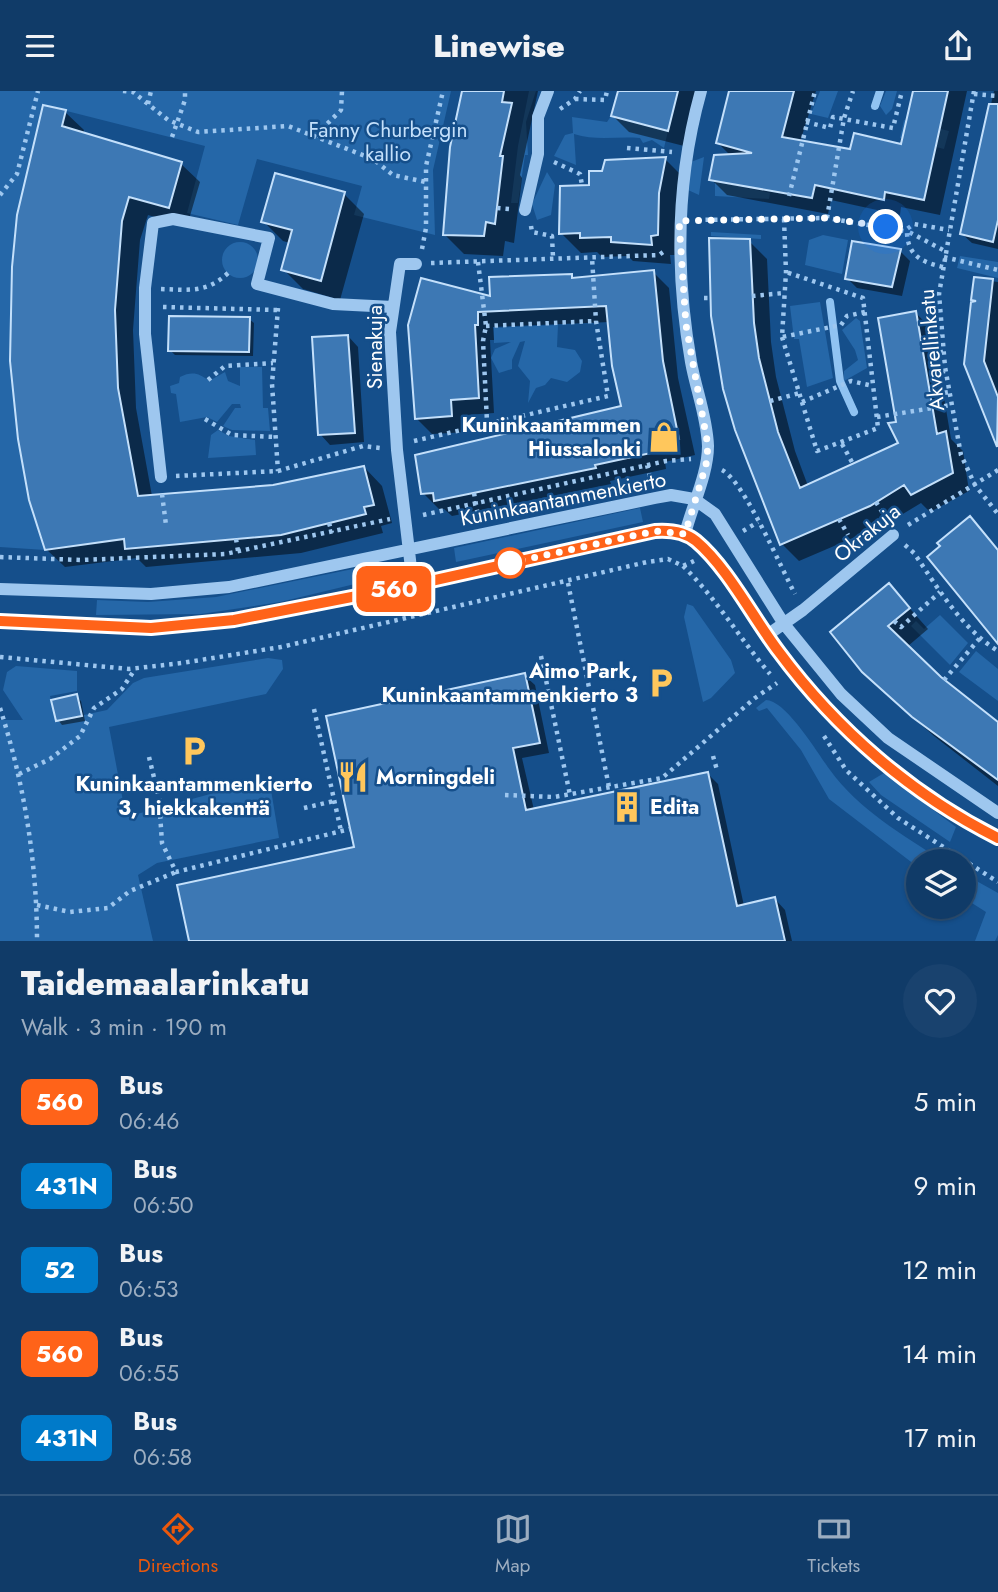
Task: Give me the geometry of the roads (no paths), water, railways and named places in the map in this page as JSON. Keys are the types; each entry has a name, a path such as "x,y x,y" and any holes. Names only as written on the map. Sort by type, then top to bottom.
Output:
{"street":[{"path":"525,210 538,154 538,117 548,91"},
{"path":"685,534 706,465 708,446 691,362 679,245 679,221 701,91"},
{"path":"161,477 145,334 145,288 153,223 173,219 269,238 257,284 333,304 393,307"},
{"name":"Sienakuja","path":"413,585 397,450 390,332 400,264 417,264"},
{"name":"Kuninkaantammenkierto","path":"0,589 169,593 260,581 663,497 694,499 718,518 784,624 841,694 888,738 998,813"},
{"path":"0,621 81,626 177,626 234,620 413,585 655,531 685,534 708,553 788,665 863,746 949,810 998,838"},
{"name":"Okrakuja","path":"766,636 803,610 893,535"}],"waterway":[{"path":"875,106 880,91"},
{"path":"830,302 840,381 854,412"}],"place":[{"name":"Kuninkaantammen Hiussalonki","path":"664,437"},
{"name":"Aimo Park, Kuninkaantammenkierto 3","path":"661,683"},
{"name":"Kuninkaantammenkierto 3, hiekkakenttä","path":"194,751"},
{"name":"Morningdeli","path":"353,777"},
{"name":"Edita","path":"627,807"}],"park label":[{"name":"Fanny Churbergin kallio","path":"388,142"}]}
